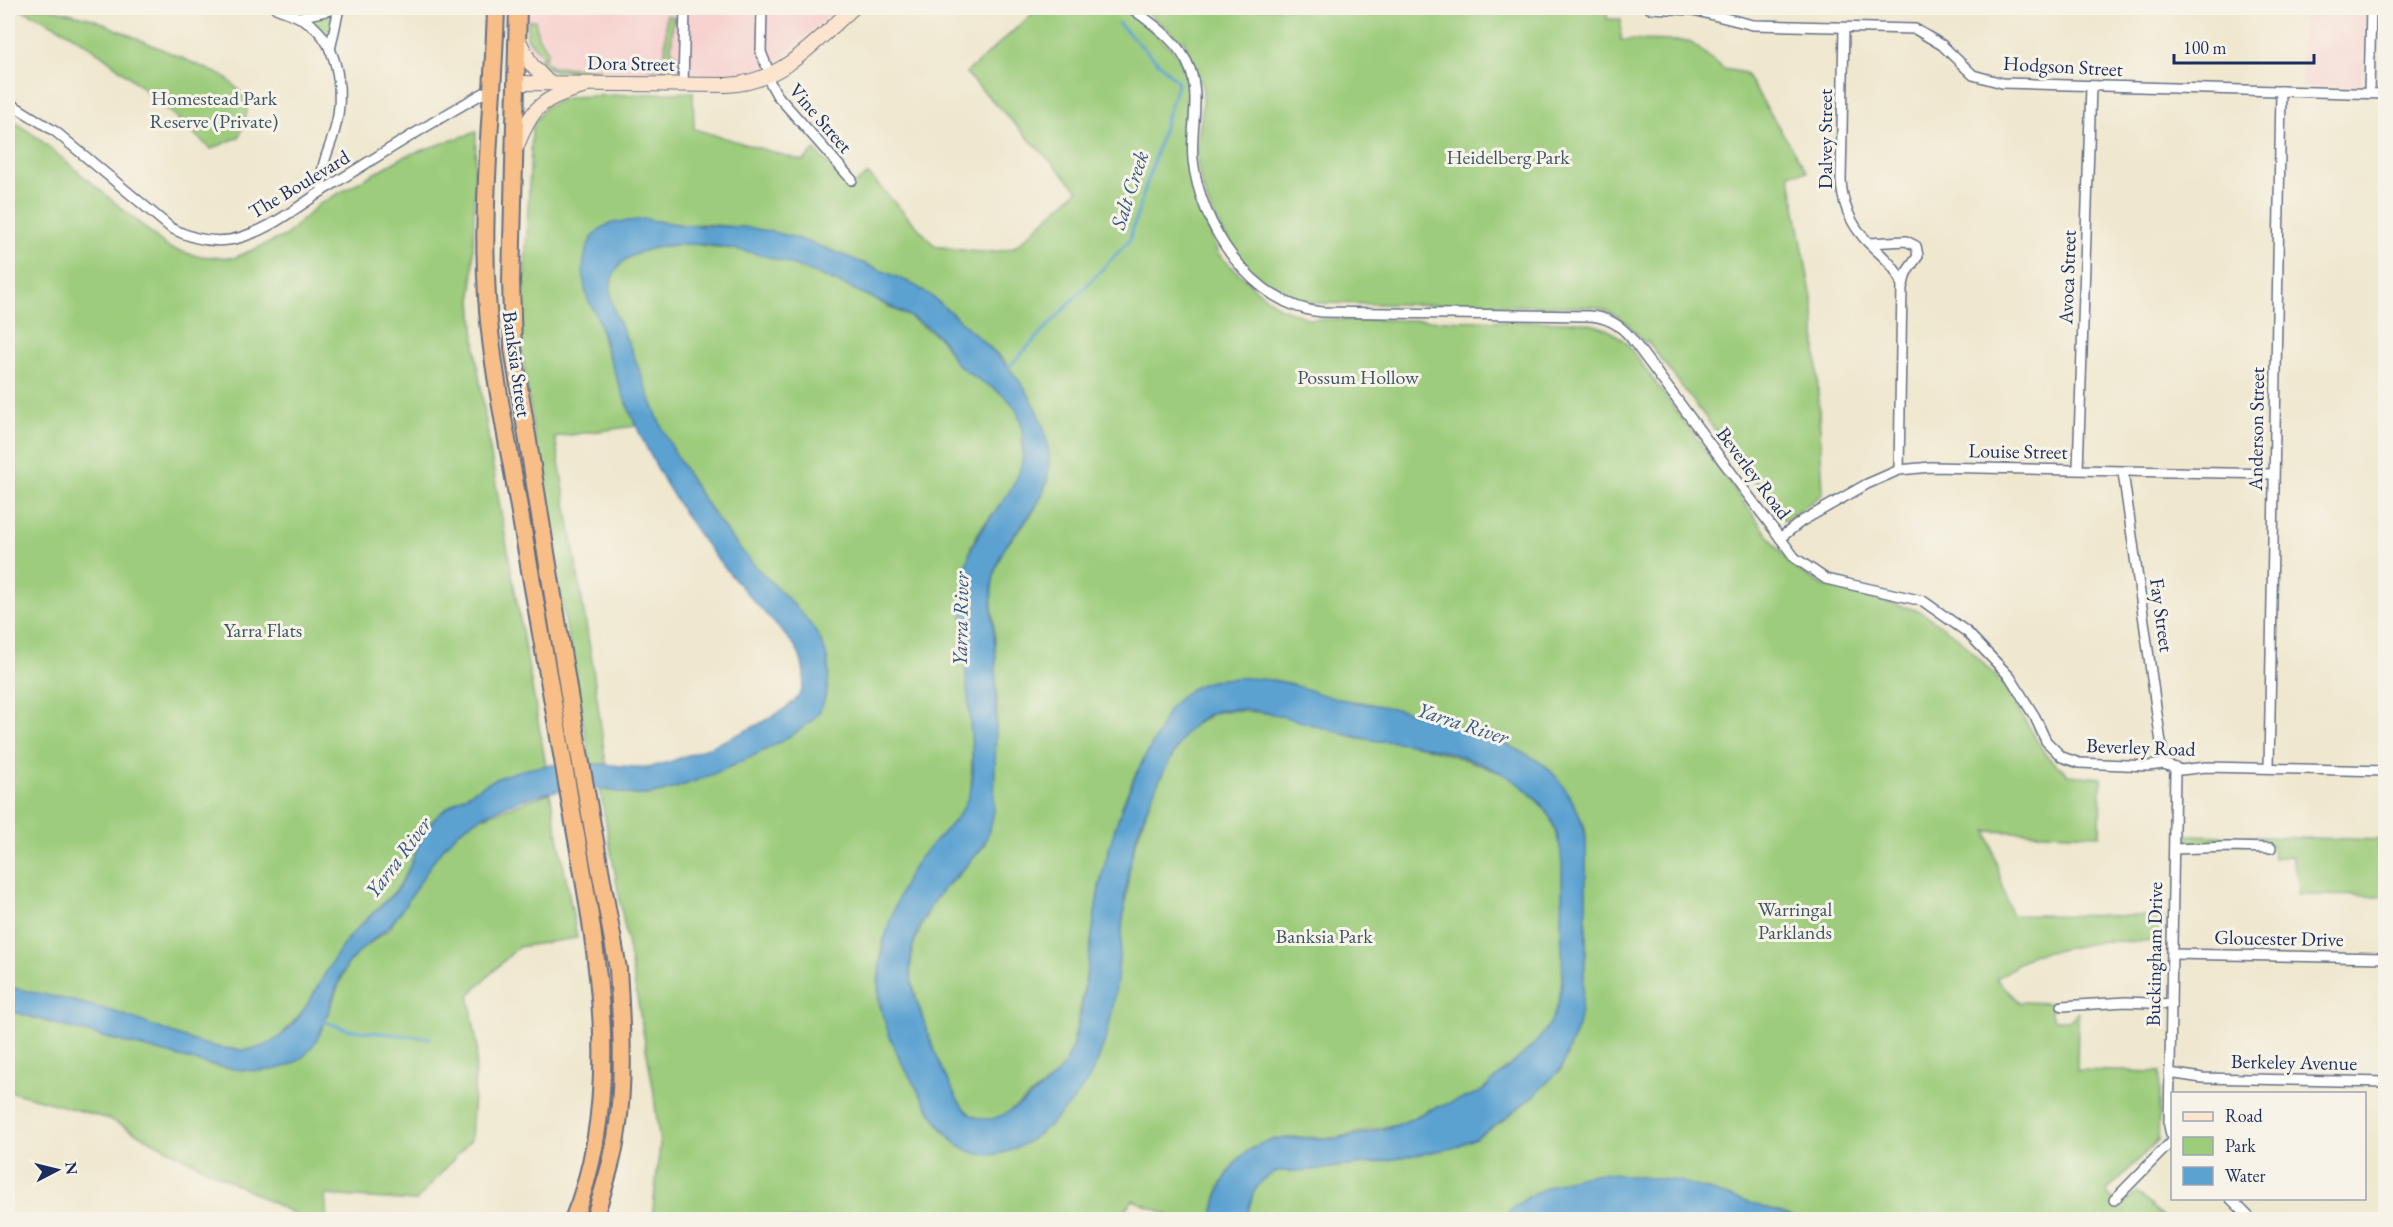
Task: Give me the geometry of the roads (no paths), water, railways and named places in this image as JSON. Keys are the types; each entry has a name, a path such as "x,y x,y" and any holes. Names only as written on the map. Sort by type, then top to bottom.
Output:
{"highway":[{"name":"Banksia Street","path":"496,8 486,237 489,326 519,518 565,721"},
{"name":"Banksia Street","path":"518,8 510,297 513,355 565,721"},
{"name":"Dora Street","path":"491,89 516,83"},
{"path":"565,721 585,837 599,973 602,1097 592,1160 573,1220"},
{"path":"585,837 618,969 622,1035 616,1133 612,1158 594,1220"}],"main road":[{"name":"Dora Street","path":"516,83 734,85 769,76 800,56 853,8"},
{"path":"517,37 527,58 548,82"},
{"path":"514,153 527,121 540,105 556,95 599,83"}],"street":[{"path":"276,8 314,27 330,50 338,80 339,99 335,131 323,160 322,191"},
{"path":"298,17 339,8 330,50"},
{"path":"682,85 684,8"},
{"name":"Vine Street","path":"762,8 761,52 777,95 852,180"},
{"name":"Beverley Road","path":"1131,8 1164,34 1183,55 1192,75 1193,159 1207,213 1232,254 1270,295 1293,307 1322,312 1590,316 1602,317 1613,322 1631,338 1796,558 1826,579 1923,601 1967,632 2010,677 2036,717 2046,741 2062,757 2079,763 2148,766 2164,764 2175,769 2206,767 2385,771"},
{"name":"Hodgson Street","path":"1649,8 1694,10 1753,25 1915,29 1942,45 1973,75 2002,83 2385,94"},
{"path":"2369,93 2371,8"},
{"name":"Dalvey Street","path":"1844,28 1842,190 1853,222 1869,243 1893,266 1903,288"},
{"name":"Avoca Street","path":"2078,469 2091,87"},
{"name":"The Boulevard","path":"8,102 56,132 158,219 186,237 216,242 243,237 269,225 491,89"},
{"name":"Anderson Street","path":"2269,768 2281,91"},
{"path":"323,160 328,174 340,180"},
{"name":"Dalvey Street","path":"1869,243 1906,241 1916,246 1918,256 1906,273 1903,288 1899,470"},
{"name":"Louise Street","path":"1780,538 1835,502 1899,470 1931,467 2273,474"},
{"name":"Fay Street","path":"2123,471 2164,764"},
{"name":"Buckingham Drive","path":"2171,1135 2169,1078 2175,769"},
{"path":"2174,849 2235,846 2271,848"},
{"name":"Gloucester Drive","path":"2172,954 2385,958"},
{"path":"2062,1006 2126,1002 2171,1004"},
{"name":"Berkeley Avenue","path":"2169,1078 2385,1082"},
{"path":"2114,1200 2171,1141"},
{"path":"2232,1200 2252,1220"}],"water":[{"path":"644,219 679,225 757,229 787,235 859,261 908,282 945,307 998,356 1024,387 1042,423 1049,464 1047,482 1034,510 1000,556 993,582 996,698 994,811 991,826 975,857 941,892 928,910 917,931 911,954 912,983 921,1016 945,1076 969,1113 982,1119 998,1117 1044,1086 1067,1060 1079,1023 1104,866 1129,790 1173,704 1197,686 1233,678 1277,681 1338,699 1395,708 1429,717 1518,750 1544,765 1558,779 1576,809 1586,839 1586,950 1581,1010 1578,1026 1561,1069 1502,1121 1476,1138 1453,1148 1373,1163 1302,1171 1277,1171 1263,1179 1253,1193 1246,1219 1212,1219 1217,1198 1230,1169 1245,1154 1264,1142 1285,1138 1328,1139 1363,1134 1402,1123 1482,1091 1530,1048 1550,1023 1561,992 1562,970 1560,846 1550,817 1528,791 1513,780 1478,762 1440,750 1362,738 1267,713 1230,709 1206,715 1188,731 1165,770 1142,820 1134,846 1127,884 1110,1022 1103,1047 1086,1083 1053,1122 1025,1143 1011,1150 998,1154 976,1153 966,1150 950,1137 930,1111 900,1060 890,1037 879,992 880,967 884,940 906,880 919,859 960,813 972,783 973,767 963,622 966,567 981,531 1011,489 1019,473 1023,454 1023,432 1020,419 1010,401 959,366 937,335 909,316 850,287 785,262 751,252 718,246 687,244 650,249 622,263 613,275 611,283 613,307 661,425 709,508 732,539 808,621 820,639 828,662 829,678 818,714 787,738 763,751 682,786 643,795 585,788 553,792 505,806 462,829 440,852 395,919 348,964 340,977 324,1024 308,1051 297,1061 281,1068 250,1071 217,1066 8,1010 8,987 115,1012 208,1045 240,1050 260,1047 277,1039 291,1026 347,940 397,890 431,823 459,800 498,778 536,767 576,763 647,767 681,758 753,727 791,704 800,694 804,683 804,670 795,646 718,560 690,522 657,468 618,382 599,322 587,297 584,276 585,254 594,235 612,223"},
{"path":"1602,1173 1680,1181 1801,1219 1660,1220 1626,1214 1607,1215 1593,1220 1502,1219 1523,1201 1548,1187 1574,1178"}],"waterway":[{"name":"Salt Creek","path":"1007,369 1129,241 1178,82 1118,23"},
{"path":"323,1021 349,1030 430,1038"}],"park label":[{"name":"Homestead Park Reserve (Private)","path":"214,110"},
{"name":"Heidelberg Park","path":"1508,157"},
{"name":"Possum Hollow","path":"1358,377"},
{"name":"Yarra Flats","path":"263,630"},
{"name":"Warringal Parklands","path":"1795,920"},
{"name":"Banksia Park","path":"1324,936"}],"water label":[{"name":"Yarra River","path":"960,619"},
{"name":"Yarra River","path":"1463,723"},
{"name":"Yarra River","path":"398,857"}]}
